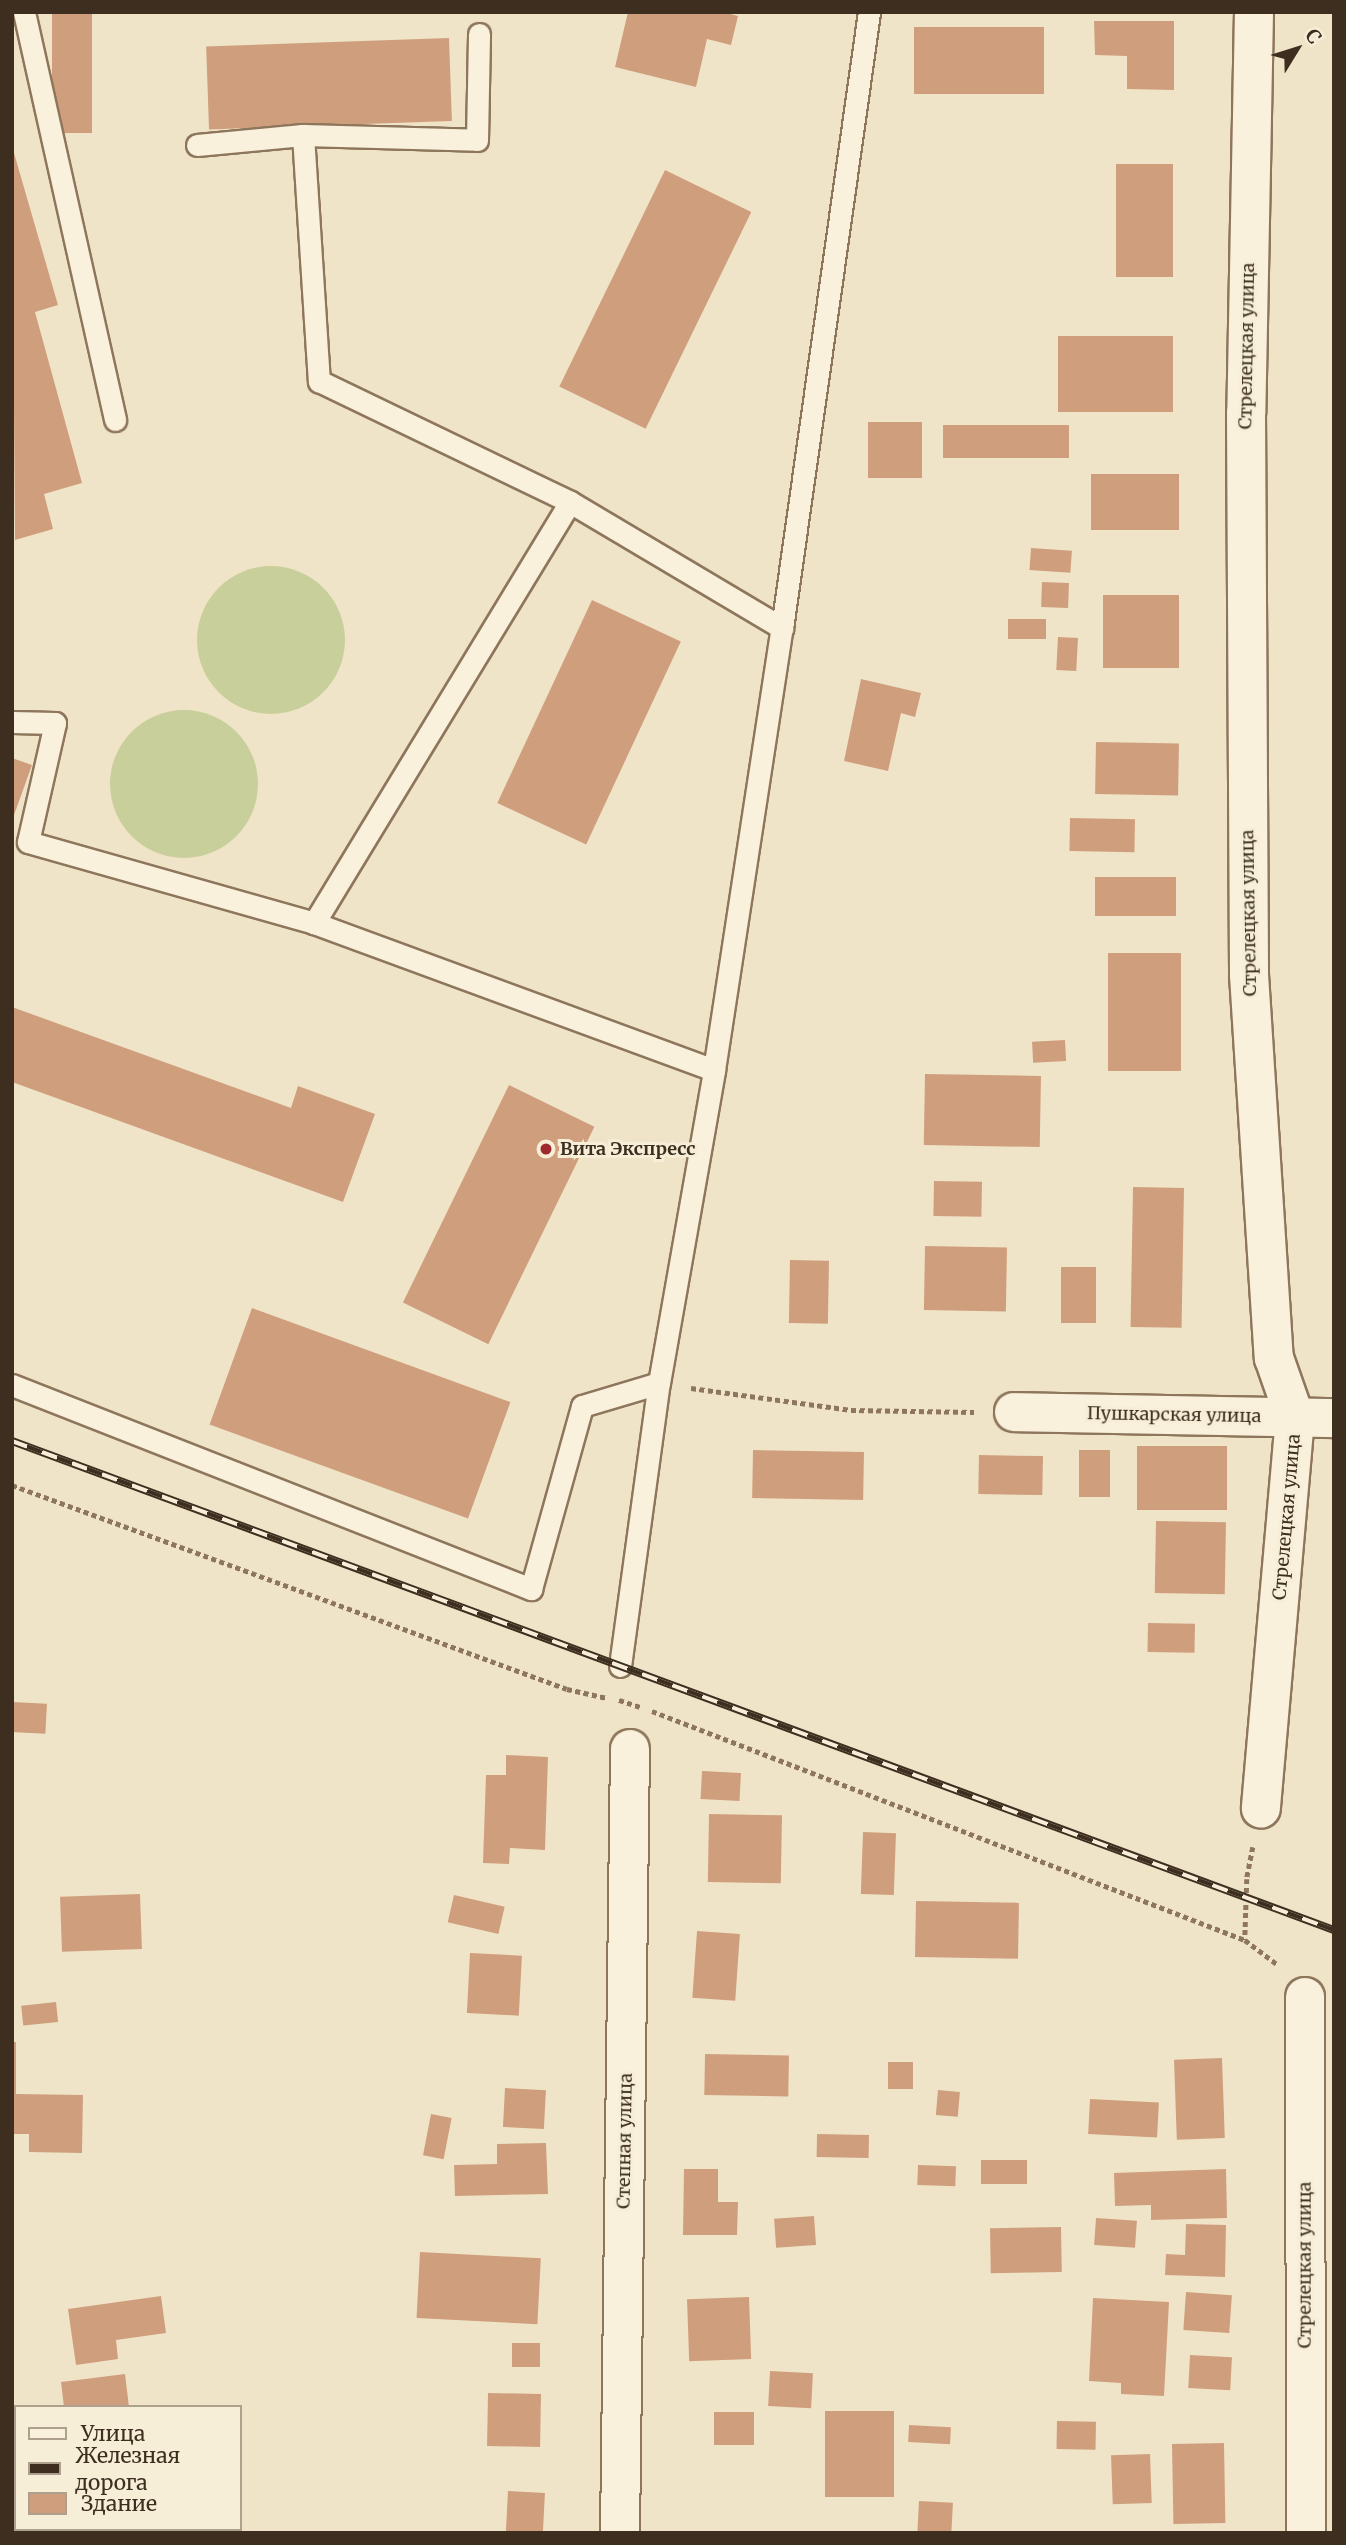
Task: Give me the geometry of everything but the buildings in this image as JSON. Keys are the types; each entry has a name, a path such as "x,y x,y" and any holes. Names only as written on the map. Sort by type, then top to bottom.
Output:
{"street":[{"name":"Стрелецкая улица","path":"1254,12 1246,413 1249,975 1274,1358 1296,1418 1261,1809"},
{"name":"Пушкарская улица","path":"1014,1412 1334,1418"},
{"name":"Степная улица","path":"620,2533 630,1749"},
{"name":"Стрелецкая улица","path":"1305,1997 1306,2533"}],"lane":[{"path":"24,12 115,420"},
{"path":"620,1666 659,1383 714,1070 782,628 869,12"},
{"path":"197,145 303,135 477,140 479,34"},
{"path":"303,135 319,381 570,502 782,628"},
{"path":"314,923 570,502"},
{"path":"12,722 55,723 28,842 314,923 714,1070"},
{"path":"12,1385 531,1588 582,1406 659,1383"}],"path":[{"path":"659,1383 851,1410 1014,1412"},
{"path":"1261,1809 1247,1879 1245,1940 1294,1977 1305,1997"}],"green space":[{"path":"271,566 299,571 323,588 340,612 345,640 340,668 323,692 299,709 271,714 243,709 219,692 202,668 197,640 202,612 219,588 243,571"},
{"path":"184,710 212,715 237,731 253,756 258,784 253,812 237,837 212,853 184,858 156,853 131,837 115,812 110,784 115,756 131,731 156,715"}],"railway":[{"path":"12,1441 1334,1930"}],"place":[{"name":"Вита Экспресс","path":"546,1149"}]}
